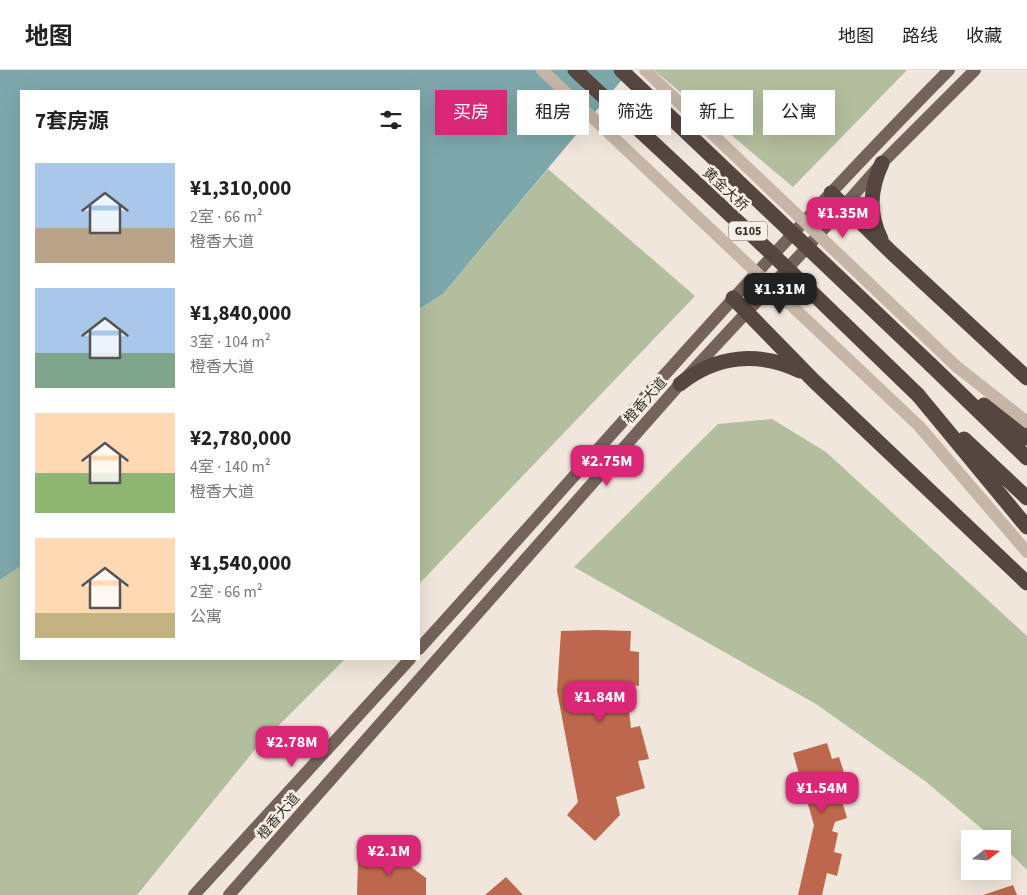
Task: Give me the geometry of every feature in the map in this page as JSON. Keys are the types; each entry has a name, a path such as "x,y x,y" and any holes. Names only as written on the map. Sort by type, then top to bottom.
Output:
{"highway":[{"name":"黄金大桥","path":"576,70 918,395"},
{"name":"黄金大桥","path":"621,70 931,365"},
{"path":"882,163 872,191 872,206 877,231 891,252"},
{"path":"831,193 891,252 1027,378"},
{"path":"733,298 814,381 1027,583"},
{"path":"680,384 702,369 716,363 746,358 761,358 782,363 802,372 814,381"},
{"path":"931,365 1027,438"},
{"path":"931,365 1027,458"},
{"path":"918,395 1027,498"},
{"path":"918,395 1027,527"}],"main road":[{"name":"橙香大道","path":"420,648 733,298 870,150 949,70"},
{"name":"橙香大道","path":"229,895 680,384 748,313 882,163 975,70"},
{"name":"橙香大道","path":"194,895 409,660"}],"street":[{"path":"542,70 919,426 1027,552"},
{"path":"645,70 956,366 1027,422"}],"green space":[{"path":"654,70 907,70 793,187 731,135 753,135 753,90 681,90 681,93"},
{"path":"548,169 695,296 420,583 420,308 443,294"},
{"path":"772,419 826,452 1027,636 1027,870 1011,854 1011,830 983,830 925,781 816,704 574,567 718,424"},
{"path":"20,567 20,660 344,660 257,747 137,895 0,895 0,580"}],"water":[{"path":"0,70 630,70 613,90 599,90 599,107 589,119 589,90 517,90 517,135 576,135 443,294 420,308 420,90 20,90 20,567 0,580"}],"building":[{"path":"561,631 631,631 630,651 639,652 639,686 627,685 631,728 640,726 649,759 638,761 645,788 616,797 620,815 595,841 567,815 578,802 557,691"},
{"path":"827,743 832,759 839,757 850,791 840,794 847,818 835,822 832,831 838,833 834,852 842,854 837,876 827,873 822,895 798,895 814,825 793,753"},
{"path":"384,847 426,878 426,895 357,895 358,858 378,859"},
{"path":"506,877 523,895 485,895"},
{"path":"1013,885 1017,895 983,895"}]}
